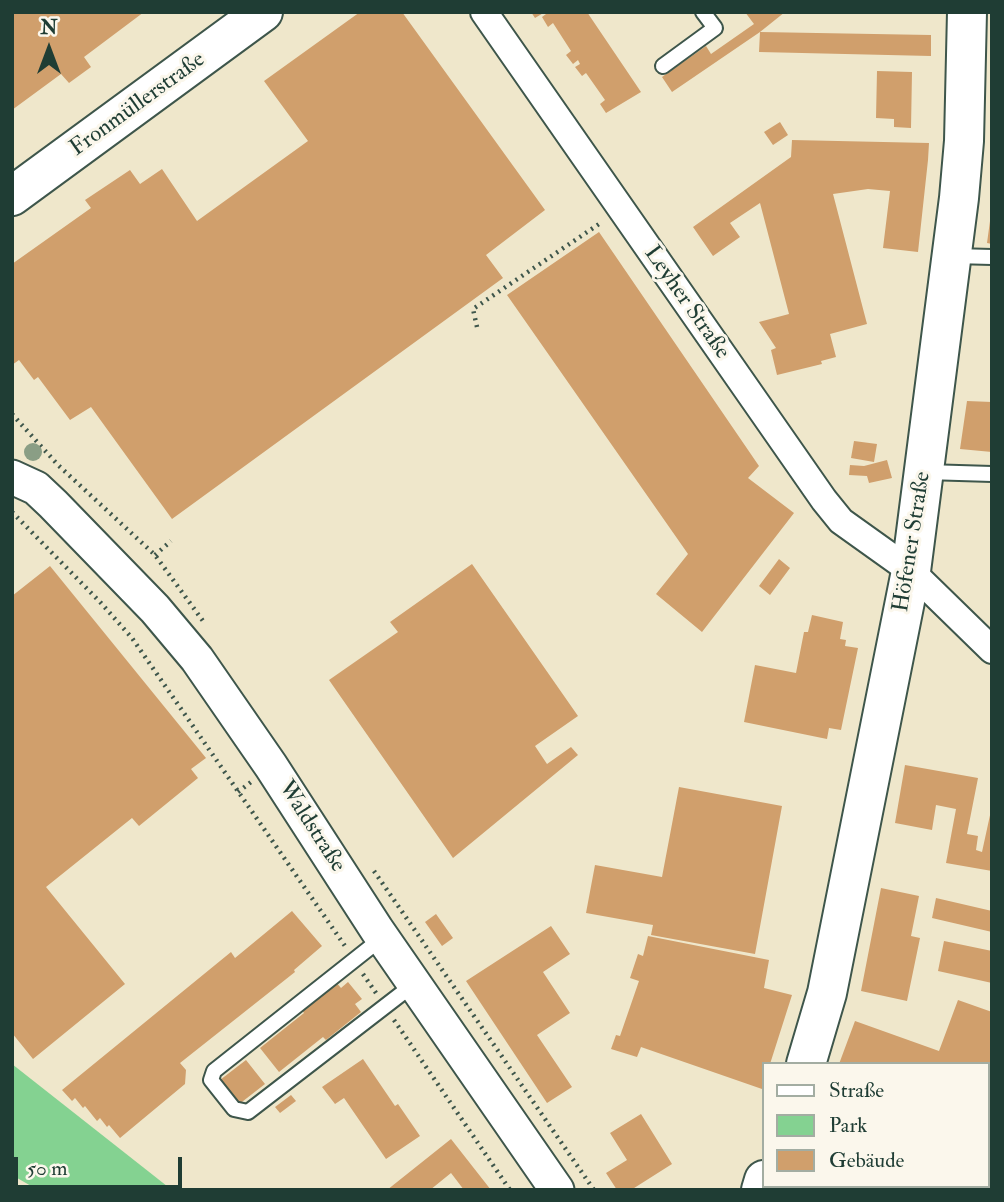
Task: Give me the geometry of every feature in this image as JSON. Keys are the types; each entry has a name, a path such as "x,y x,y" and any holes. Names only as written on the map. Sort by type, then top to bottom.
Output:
{"main road":[{"name":"Fronmüllerstraße","path":"12,197 263,12"},
{"name":"Höfener Straße","path":"807,1062 829,984 911,571 953,256 964,141 967,12"}],"street":[{"name":"Leyher Straße","path":"484,12 824,500 841,521 911,571 992,650"},
{"name":"Waldstraße","path":"12,450 21,459 24,482 155,609 197,659 271,766 382,937 556,1190"}],"lane":[{"path":"663,66 715,28 703,12"},
{"path":"953,256 992,257"},
{"path":"925,472 992,474"},
{"path":"382,937 214,1071 211,1080 234,1109 248,1112 414,984"}],"path":[{"path":"477,327 473,309 620,210"},
{"path":"12,512 132,638 510,1190"},
{"path":"155,555 171,541"}],"green space":[{"path":"12,1064 172,1190 38,1190 12,1175"}],"building":[{"path":"12,12 144,12 84,57 91,67 69,83 61,74 12,110"},
{"path":"360,12 402,12 545,210 486,255 503,278 172,519 91,407 70,420 38,377 34,380 19,360 12,365 12,264 91,208 85,200 130,170 140,184 162,169 197,221 308,141 264,81"},
{"path":"531,12 545,12 535,18"},
{"path":"545,12 587,12 641,92 606,113 600,104 605,100 586,73 582,76 575,67 580,64 578,60 573,64 566,55 571,51 553,23 548,27 542,17"},
{"path":"745,12 785,12 672,92 662,77 706,46 711,54 754,24"},
{"path":"760,32 931,35 931,56 759,52"},
{"path":"877,71 912,72 911,128 894,127 894,119 876,118"},
{"path":"780,122 788,135 773,145 764,132"},
{"path":"792,140 929,143 918,252 883,248 890,191 868,189 833,194 867,324 830,334 836,357 821,361 822,364 777,375 771,350 776,348 759,322 789,314 760,203 730,223 740,237 713,256 693,227 791,157"},
{"path":"992,221 992,244 987,243"},
{"path":"599,232 759,466 748,478 794,513 702,632 656,594 688,554 507,295"},
{"path":"967,401 992,402 992,452 960,449"},
{"path":"854,441 877,444 874,462 851,458"},
{"path":"887,460 892,478 869,483 867,476 849,475 850,465 864,466"},
{"path":"779,559 790,568 770,595 759,586"},
{"path":"472,564 578,716 535,746 547,764 571,747 578,755 453,858 329,680 398,632 390,622"},
{"path":"50,566 206,758 191,769 198,778 139,826 132,818 46,887 125,984 33,1059 12,1033 12,596"},
{"path":"812,615 843,622 840,639 846,640 845,646 858,648 841,730 829,728 827,739 744,722 755,665 796,673 804,632 808,632"},
{"path":"905,765 978,778 967,834 978,836 976,850 982,852 992,806 992,871 946,863 956,809 936,805 932,830 895,823"},
{"path":"679,787 782,806 755,954 651,935 653,925 586,913 595,865 662,877"},
{"path":"881,888 919,896 911,936 920,938 907,1001 861,991"},
{"path":"936,898 992,911 992,932 932,918"},
{"path":"292,911 322,946 294,970 295,972 180,1063 186,1070 185,1084 120,1138 109,1125 107,1127 100,1118 97,1121 85,1106 83,1108 75,1098 72,1101 62,1090 231,952 235,958"},
{"path":"436,914 453,938 442,946 425,922"},
{"path":"551,926 570,954 543,972 570,1013 537,1035 572,1087 547,1103 466,981"},
{"path":"648,936 769,960 764,988 792,995 771,1062 762,1062 762,1089 641,1047 637,1057 611,1049 616,1035 620,1036 639,981 630,978 638,954 643,956"},
{"path":"944,941 992,951 992,983 938,971"},
{"path":"335,981 341,988 348,982 362,999 355,1004 361,1012 326,1040 323,1037 279,1072 260,1048 304,1013 301,1009"},
{"path":"958,1000 992,1012 990,1175 990,1062 840,1062 855,1021 939,1051"},
{"path":"363,1059 395,1106 398,1104 420,1136 386,1159 344,1098 335,1104 322,1087"},
{"path":"246,1060 265,1084 238,1105 220,1080"},
{"path":"291,1095 296,1101 280,1113 275,1107"},
{"path":"641,1114 672,1164 631,1190 617,1190 606,1173 627,1160 610,1133"},
{"path":"451,1139 491,1190 464,1190 451,1173 430,1190 387,1190"}]}
